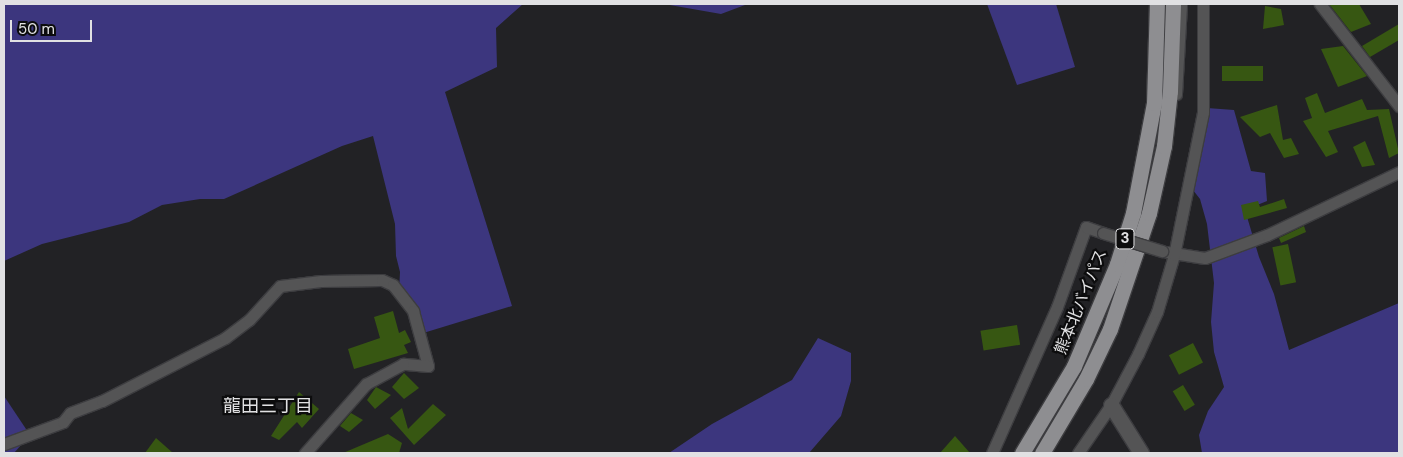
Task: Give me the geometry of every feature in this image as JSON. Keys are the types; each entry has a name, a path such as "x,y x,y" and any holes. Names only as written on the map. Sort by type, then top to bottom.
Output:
{"highway":[{"name":"熊本北バイパス","path":"1022,453 1074,366 1117,264 1143,166 1154,103 1157,4"},
{"name":"3","path":"1042,453 1086,379 1110,329 1139,249 1164,146 1170,91 1173,4"}],"street":[{"path":"1152,4 1156,69"},
{"path":"1164,146 1179,75 1181,4"},
{"path":"1078,453 1111,405 1157,312 1174,255 1203,112 1203,4"},
{"path":"1320,4 1399,106"},
{"path":"992,453 1058,307 1086,228 1174,255 1205,258 1267,235 1399,172"},
{"path":"4,444 63,422 70,413 102,401 225,338 249,320 280,286 321,281 382,280 393,285 413,311 428,366 403,364 366,384 305,453"},
{"path":"1111,405 1141,453"}],"shaded area":[{"path":"4,4 523,4 496,28 497,67 445,92 512,306 420,334 399,292 400,272 396,256 395,224 373,136 342,146 224,199 200,199 162,205 129,222 42,244 4,261"},
{"path":"664,4 767,4 745,5 721,14"},
{"path":"987,4 1056,4 1075,67 1017,85"},
{"path":"1207,108 1234,110 1251,171 1265,173 1267,201 1245,210 1259,257 1274,294 1289,350 1399,303 1399,453 1202,453 1199,435 1208,411 1224,387 1214,352 1211,322 1214,283 1207,224 1200,199 1189,185"},
{"path":"818,338 851,353 851,381 841,416 809,453 669,453 712,424 792,380"},
{"path":"4,396 30,435 14,453 4,453"}],"building":[{"path":"1329,4 1359,4 1371,24 1351,32"},
{"path":"1265,6 1281,9 1284,25 1263,29"},
{"path":"1399,24 1399,40 1370,57 1362,46"},
{"path":"1343,46 1367,76 1338,87 1321,49"},
{"path":"1222,66 1263,66 1263,81 1222,81"},
{"path":"1317,93 1325,113 1362,99 1367,110 1389,109 1399,153 1389,158 1378,116 1328,131 1338,152 1326,157 1303,121 1312,118 1305,98"},
{"path":"1277,105 1283,140 1291,138 1299,154 1284,158 1270,133 1260,137 1240,117"},
{"path":"1365,141 1375,165 1362,167 1353,147"},
{"path":"1284,199 1287,208 1244,220 1241,205 1258,201 1260,207"},
{"path":"1304,226 1306,232 1281,243 1279,238"},
{"path":"1288,244 1296,282 1280,285 1272,247"},
{"path":"393,311 399,333 405,330 411,342 404,345 408,353 354,369 348,349 380,338 374,317"},
{"path":"1017,325 1020,345 984,351 980,331"},
{"path":"1193,343 1203,363 1179,375 1169,355"},
{"path":"404,373 419,388 404,399 392,387"},
{"path":"1183,385 1195,405 1185,411 1173,391"},
{"path":"376,387 391,395 375,409 367,400"},
{"path":"299,392 319,409 302,428 297,422 279,440 271,436"},
{"path":"433,404 446,415 414,445 390,418 402,408 408,429"},
{"path":"351,413 363,420 349,432 340,426"},
{"path":"388,434 402,443 399,453 343,453"},
{"path":"955,436 970,453 940,453"},
{"path":"156,438 173,453 145,453"}],"district":[{"name":"龍田三丁目","path":"268,406"}]}
